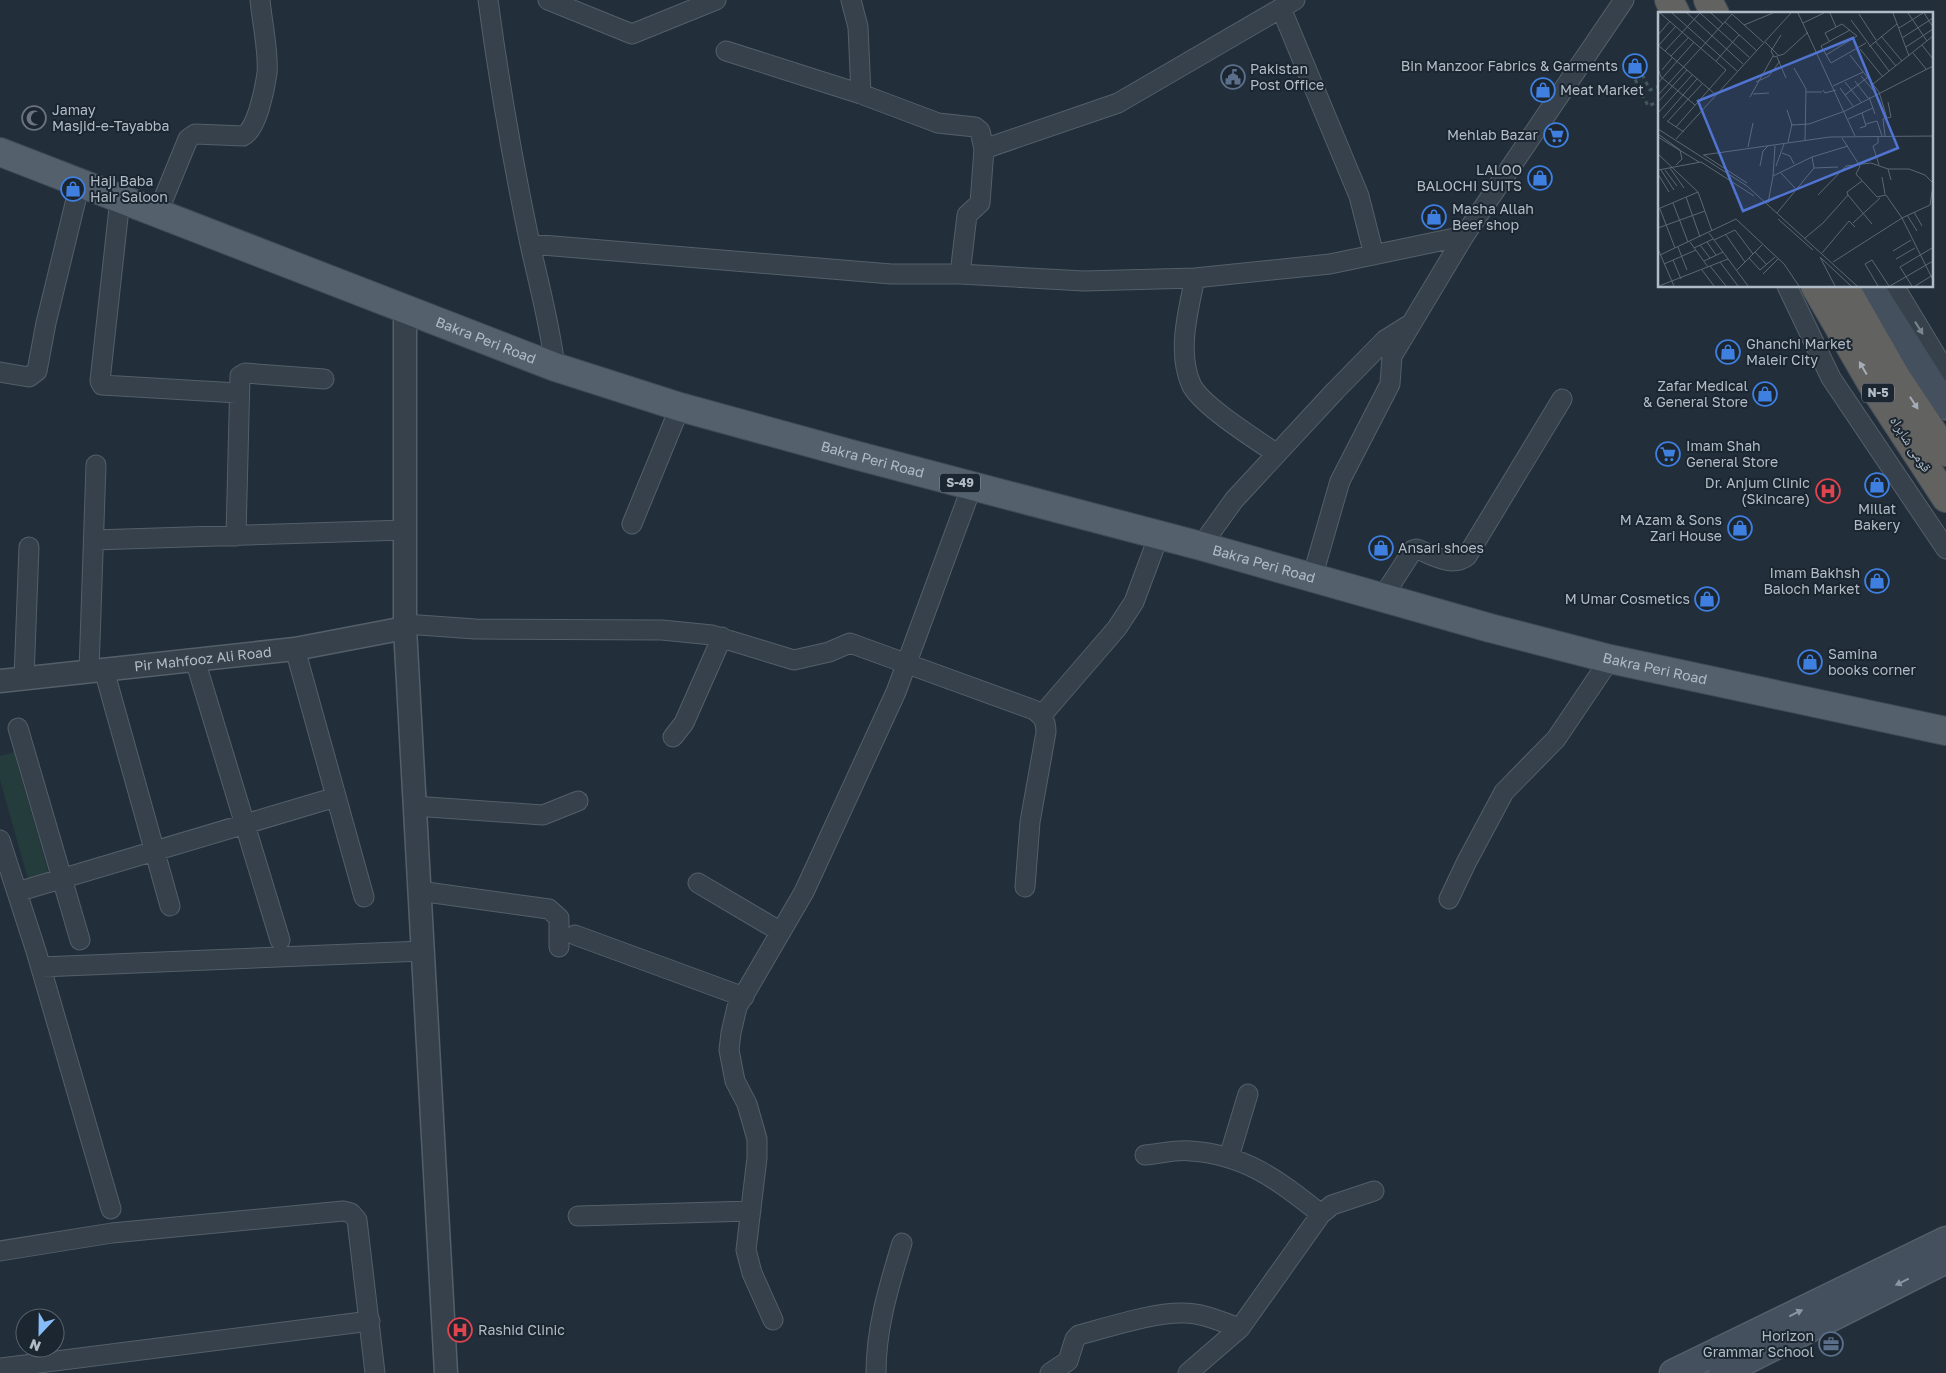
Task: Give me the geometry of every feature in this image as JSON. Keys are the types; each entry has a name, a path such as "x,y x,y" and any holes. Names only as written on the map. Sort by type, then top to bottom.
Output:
{"highway":[{"path":"1669,0 1675,12"},
{"path":"1708,0 1713,12"},
{"name":"قومی شاہراہ","path":"1815,288 1873,386 1946,498"},
{"name":"قومی شاہراہ","path":"1845,288 1896,377 1946,452"}],"main road":[{"name":"Bakra Peri Road","path":"0,152 555,367 680,407 1201,546 1490,628 1610,659 1946,731"},
{"path":"1871,288 1946,406"},
{"path":"1728,1366 1946,1240"},
{"path":"1673,1373 1728,1366 1946,1260"}],"street":[{"path":"158,212 188,139 195,134 244,136 249,134 254,125 267,72 260,0"},
{"path":"488,0 502,103 530,244 551,336 555,367"},
{"path":"548,0 632,34 716,0"},
{"path":"851,0 858,27 861,94"},
{"path":"1312,578 1340,481 1390,384 1392,356 1464,236 1624,0"},
{"path":"984,148 1118,103 1288,4 1359,196 1374,255"},
{"path":"726,51 861,94 938,123 974,127 980,131 984,148 980,203 968,215 960,274"},
{"path":"0,372 29,377 37,371 46,323 80,183"},
{"path":"120,199 100,381 102,385 238,393"},
{"path":"530,244 891,274 960,274 1084,281 1195,278 1330,264 1464,236"},
{"path":"1195,278 1185,337 1188,374 1192,386 1212,406 1277,454"},
{"path":"1787,288 1831,378 1946,549"},
{"path":"1895,288 1946,372"},
{"path":"404,307 405,626 446,1373"},
{"path":"1201,546 1234,500 1384,340 1412,323"},
{"path":"236,536 238,381 245,373 324,379"},
{"path":"1382,598 1413,550 1417,548 1451,562 1461,561 1468,556 1562,399"},
{"path":"632,524 680,407"},
{"path":"96,465 94,540 96,670 170,906"},
{"path":"773,1320 761,1296 746,1250 757,1139 747,1104 735,1081 729,1050 737,1007 804,892 896,692 972,486"},
{"path":"94,540 405,530"},
{"path":"1042,716 1117,628 1130,608 1159,535"},
{"path":"24,678 29,546"},
{"path":"405,626 474,629 662,630 722,637 794,660 802,660 853,644 1034,710 1042,716 1046,724 1046,732 1030,822 1025,887"},
{"name":"Pir Mahfooz Ali Road","path":"0,681 295,649 405,626"},
{"path":"673,737 684,723 722,637"},
{"path":"295,649 364,897"},
{"path":"1449,900 1466,863 1504,792 1556,739 1610,659"},
{"path":"195,660 280,940"},
{"path":"18,728 80,940"},
{"path":"17,892 336,797"},
{"path":"414,806 543,815 578,802"},
{"path":"0,840 41,967 111,1210"},
{"path":"698,883 781,932"},
{"path":"419,891 548,909 559,918 559,947"},
{"path":"575,935 744,997"},
{"path":"41,967 422,951"},
{"path":"1229,1157 1248,1094"},
{"path":"1145,1155 1190,1150 1229,1157 1273,1176 1321,1214"},
{"path":"1188,1373 1240,1328 1321,1214 1332,1204 1374,1191"},
{"path":"0,1251 112,1233 343,1211 351,1213 357,1220 375,1373"},
{"path":"578,1216 751,1211"},
{"path":"876,1373 878,1331 887,1292 902,1243"},
{"path":"1050,1373 1068,1361 1075,1339 1079,1335 1130,1321 1184,1313 1210,1317 1240,1328"},
{"path":"0,1368 370,1320"}],"path":[{"path":"1658,87 1650,90 1642,74 1634,78 1648,106 1658,101"}],"green space":[{"path":"14,752 51,881 30,886 0,780 0,756"}],"place":[{"name":"Bin Manzoor Fabrics & Garments","path":"1635,66"},
{"name":"Pakistan Post Office","path":"1233,77"},
{"name":"Meat Market","path":"1543,90"},
{"name":"Jamay Masjid-e-Tayabba","path":"34,118"},
{"name":"Mehlab Bazar","path":"1556,135"},
{"name":"LALOO BALOCHI SUITS","path":"1540,178"},
{"name":"Haji Baba Hair Saloon","path":"73,189"},
{"name":"Masha Allah Beef shop","path":"1434,217"},
{"name":"Ghanchi Market Maleir City","path":"1728,352"},
{"name":"Zafar Medical & General Store","path":"1765,394"},
{"name":"Imam Shah General Store","path":"1668,454"},
{"name":"Millat Bakery","path":"1877,485"},
{"name":"Dr. Anjum Clinic (Skincare)","path":"1828,491"},
{"name":"M Azam & Sons Zari House","path":"1740,528"},
{"name":"Ansari shoes","path":"1381,548"},
{"name":"Imam Bakhsh Baloch Market","path":"1877,581"},
{"name":"M Umar Cosmetics","path":"1707,599"},
{"name":"Samina books corner","path":"1810,662"},
{"name":"Rashid Clinic","path":"460,1330"},
{"name":"Horizon Grammar School","path":"1831,1344"}]}
